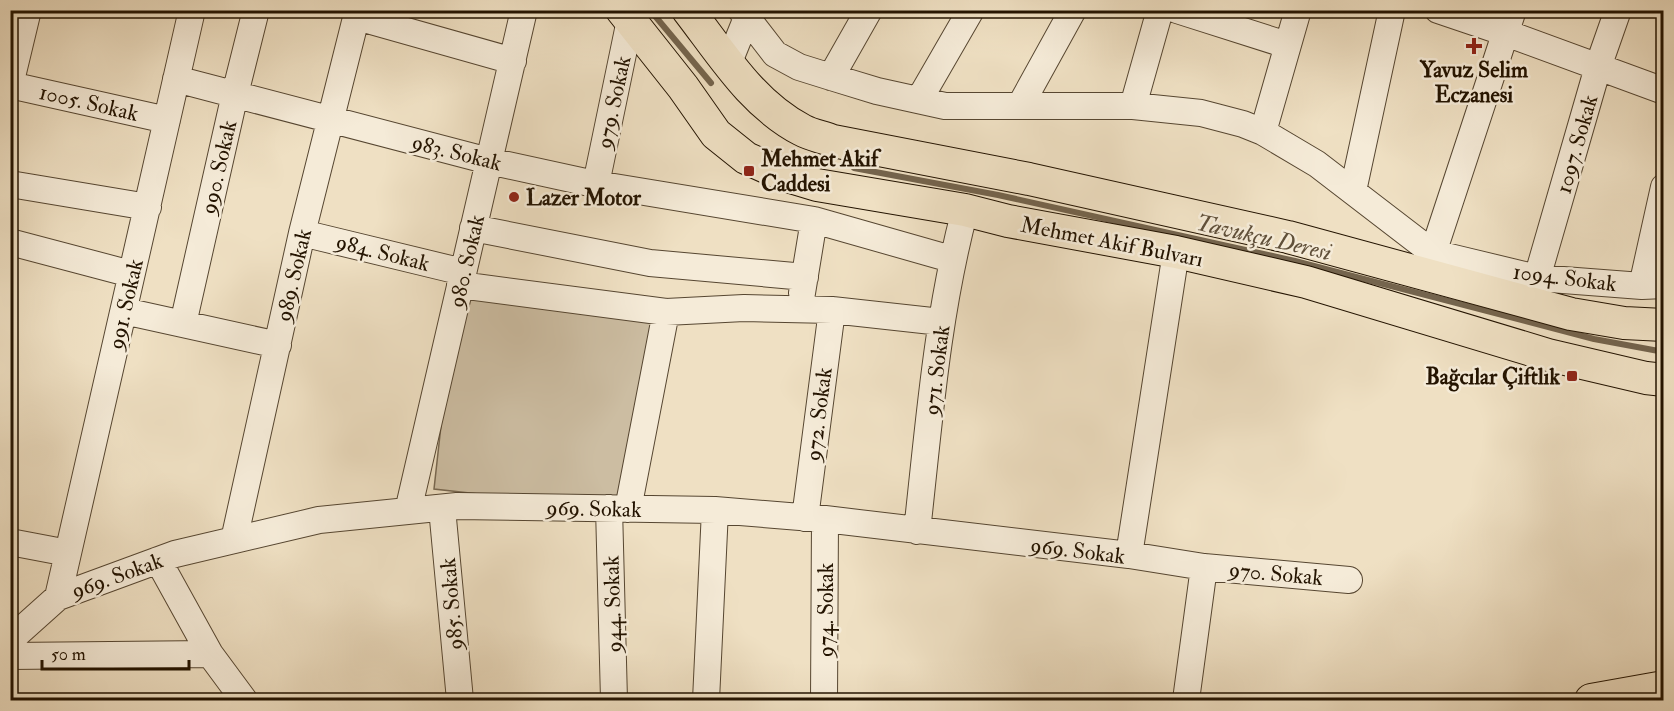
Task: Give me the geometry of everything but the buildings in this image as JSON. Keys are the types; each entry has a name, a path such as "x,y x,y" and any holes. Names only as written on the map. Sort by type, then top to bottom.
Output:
{"main road":[{"name":"Mehmet Akif Bulvarı","path":"688,10 745,85 780,117 804,131 833,141 1029,179 1288,237 1571,314 1624,323 1664,325"},
{"name":"Mehmet Akif Bulvarı","path":"626,15 716,134 746,158 784,175 817,185 965,210 1008,221 1176,252 1306,282 1548,355 1646,378 1664,380"},
{"path":"1592,700 1664,687"}],"street":[{"path":"10,85 28,10"},
{"name":"990. Sokak","path":"183,324 256,10"},
{"name":"980. Sokak","path":"408,511 524,10"},
{"path":"831,77 869,10"},
{"path":"919,100 971,10"},
{"path":"1020,106 1073,10"},
{"path":"1133,106 1160,10"},
{"path":"1177,10 1287,45"},
{"path":"1263,132 1298,10"},
{"path":"1353,191 1392,10"},
{"path":"1438,10 1510,22 1598,67 1664,91"},
{"name":"1097. Sokak","path":"1537,278 1598,67 1618,10"},
{"name":"991. Sokak","path":"58,597 148,207 190,11"},
{"path":"729,62 746,13"},
{"path":"746,13 775,54 799,67 877,91 945,106 1133,106 1202,113 1243,124 1263,132 1317,164 1433,253 1510,22"},
{"path":"358,14 513,61"},
{"name":"989. Sokak","path":"234,540 302,233 358,14"},
{"name":"979. Sokak","path":"596,184 626,15"},
{"name":"983. Sokak","path":"176,79 489,161 596,184 814,220 951,260"},
{"name":"1005. Sokak","path":"10,85 167,120"},
{"path":"10,184 148,207"},
{"path":"1653,286 1664,188"},
{"name":"971. Sokak","path":"917,531 941,322 951,260 965,210"},
{"path":"800,310 814,220"},
{"path":"473,228 650,263 805,277"},
{"name":"984. Sokak","path":"302,233 461,279 666,312 744,308 832,310 941,322"},
{"path":"10,242 131,274"},
{"path":"1129,555 1176,252"},
{"name":"1094. Sokak","path":"1433,253 1537,278 1653,286"},
{"name":"972. Sokak","path":"815,519 832,310"},
{"path":"124,311 278,345"},
{"name":"944. Sokak","path":"614,700 619,508 666,312"},
{"name":"969. Sokak","path":"10,640 58,597 175,554 319,520 457,506 715,510 815,519 1129,555 1204,567"},
{"name":"985. Sokak","path":"442,508 460,700"},
{"path":"706,700 715,510"},
{"name":"974. Sokak","path":"815,519 824,700"},
{"path":"10,542 68,553"},
{"path":"158,560 210,654 244,700"},
{"path":"1186,700 1204,567"},
{"name":"970. Sokak","path":"1204,567 1349,580"},
{"path":"10,656 210,654"}],"shaded area":[{"path":"457,281 661,305 637,512 434,489"}],"waterway":[{"name":"Tavukçu Deresi","path":"650,10 711,83"},
{"name":"Tavukçu Deresi","path":"854,168 998,195 1295,261 1594,339 1664,352"}],"place":[{"name":"Yavuz Selim Eczanesi","path":"1474,46"},
{"name":"Mehmet Akif Caddesi","path":"749,171"},
{"name":"Lazer Motor","path":"514,197"},
{"name":"Bağcılar Çiftlık","path":"1572,376"}]}
